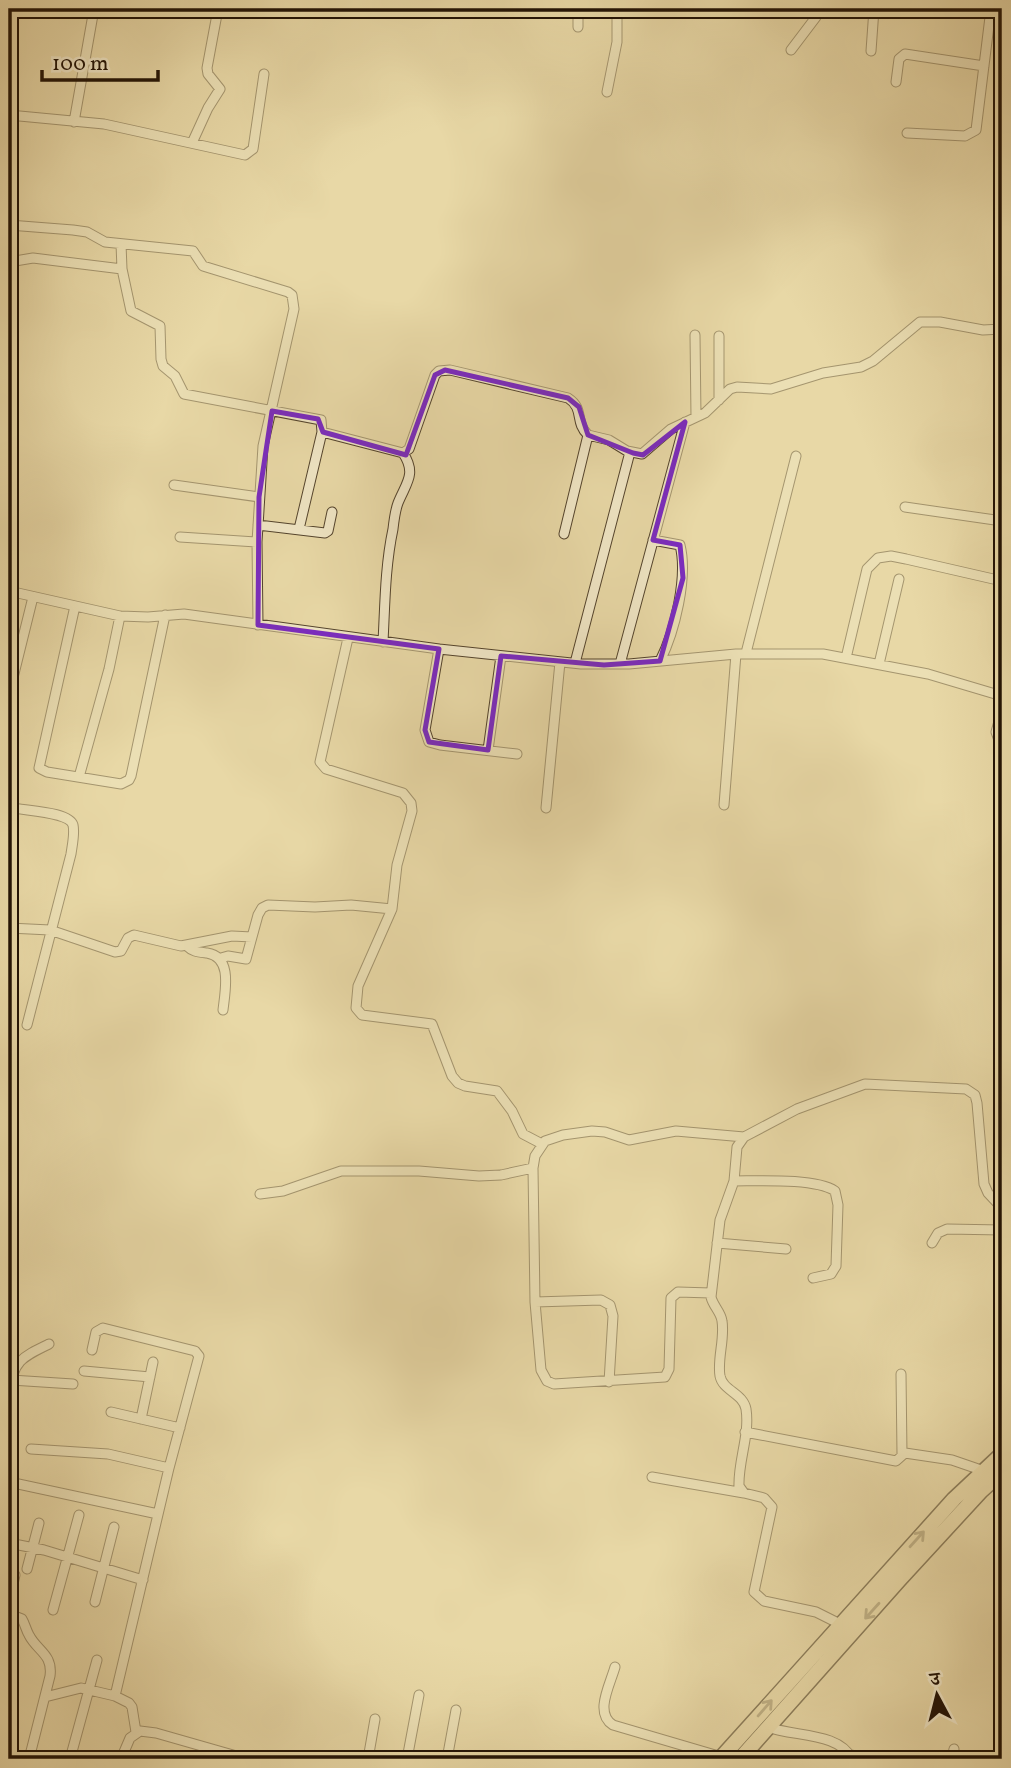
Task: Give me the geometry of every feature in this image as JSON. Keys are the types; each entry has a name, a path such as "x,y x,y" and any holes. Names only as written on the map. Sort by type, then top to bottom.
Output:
{"highway":[{"path":"721,1758 954,1499 1002,1454"},
{"path":"740,1759 936,1541 1002,1472"}],"street":[{"path":"75,122 94,9"},
{"path":"192,143 220,89 208,74 207,68 218,9"},
{"path":"578,9 578,27"},
{"path":"607,92 617,42 617,9"},
{"path":"790,51 816,17 818,9"},
{"path":"870,51 874,9"},
{"path":"907,133 965,136 976,131 991,9"},
{"path":"897,82 900,59 905,54 984,66"},
{"path":"9,115 104,124 245,155 251,152 264,74"},
{"path":"9,225 73,230 87,232 105,242 193,251 200,263 207,268 292,295 294,309 263,446 257,542 258,625"},
{"path":"121,244 122,269 131,311 160,326 163,366 175,376 184,394 318,419 322,423 299,529"},
{"path":"9,262 33,258 122,269"},
{"path":"403,453 409,449 435,374 445,370 568,398 576,403 580,426 587,435 609,440 639,455 645,453 671,429 705,413 730,389 771,388 823,373 861,367 873,361 920,323 940,322 983,330 1002,329"},
{"path":"695,335 696,417"},
{"path":"719,336 719,400"},
{"path":"620,664 685,422"},
{"path":"322,432 403,453 408,460 409,480 398,505 390,543 383,642"},
{"path":"564,534 587,435"},
{"path":"575,663 630,452"},
{"path":"724,805 741,653 796,456"},
{"path":"174,485 259,497"},
{"path":"905,507 1002,522"},
{"path":"258,525 325,533 328,531 332,512"},
{"path":"180,537 257,542"},
{"path":"653,540 681,546 683,578 669,641 660,661"},
{"path":"846,657 867,569 878,558 891,556 1002,581"},
{"path":"879,664 899,579"},
{"path":"9,591 120,616 184,614 348,638 560,662 620,664 741,653 798,652 846,657 928,674 1002,696"},
{"path":"9,694 33,597"},
{"path":"75,606 39,768 47,772 121,784 131,776 164,615"},
{"path":"79,777 109,669 120,616"},
{"path":"348,638 320,762 326,769 403,793 411,803 412,811 397,865 392,909 357,988 356,1008 362,1015 432,1024 458,1083 496,1091 512,1111 523,1133 542,1144"},
{"path":"439,649 426,737 440,745 517,754"},
{"path":"488,750 501,656"},
{"path":"546,808 560,662"},
{"path":"1002,711 996,732 1002,748"},
{"path":"9,807 63,816 72,822 74,833 27,1025"},
{"path":"187,946 192,951 244,960 258,915 262,908 268,905 351,905 392,909"},
{"path":"9,928 50,930 115,953 121,951 128,938 134,935 187,946 232,936 252,937"},
{"path":"221,958 225,981 223,1010"},
{"path":"744,1493 739,1486 739,1480 747,1416 744,1403 720,1378 723,1325 711,1293 723,1211 734,1181 737,1147 744,1137 797,1109 865,1084 966,1089 975,1095 977,1103 984,1184 988,1193 1002,1208"},
{"path":"711,1293 678,1292 671,1298 669,1369 665,1377 565,1385 547,1381 541,1370 535,1302 535,1156 542,1144 550,1139 592,1131 605,1132 629,1140 676,1131 744,1137"},
{"path":"260,1194 283,1191 341,1171 419,1171 478,1176 501,1175 533,1168"},
{"path":"734,1181 795,1183 822,1186 835,1191 838,1205 836,1266 831,1273 813,1278"},
{"path":"932,1243 938,1233 947,1229 1002,1230"},
{"path":"718,1243 786,1249"},
{"path":"535,1302 594,1300 606,1301 610,1305 613,1316 609,1382"},
{"path":"92,1350 96,1332 103,1328 198,1353 115,1696"},
{"path":"9,1392 10,1380 18,1362 49,1344"},
{"path":"141,1419 153,1362"},
{"path":"84,1371 150,1377"},
{"path":"745,1432 900,1460 901,1374"},
{"path":"10,1380 73,1384"},
{"path":"111,1412 180,1428"},
{"path":"31,1449 108,1454 169,1468"},
{"path":"902,1454 951,1460 984,1471"},
{"path":"652,1477 764,1498 772,1507 754,1588 756,1596 764,1601 816,1612 840,1624"},
{"path":"9,1500 10,1482 158,1514"},
{"path":"53,1611 79,1514"},
{"path":"27,1569 39,1523"},
{"path":"95,1602 114,1527"},
{"path":"9,1543 68,1556 143,1580"},
{"path":"9,1602 15,1575"},
{"path":"9,1614 22,1619 30,1637 49,1660 51,1669 29,1759"},
{"path":"70,1759 97,1660"},
{"path":"615,1667 603,1711 606,1721 721,1758"},
{"path":"45,1697 73,1689 89,1689 115,1696 132,1707 136,1732"},
{"path":"407,1759 419,1695"},
{"path":"447,1759 456,1710"},
{"path":"368,1759 375,1718"},
{"path":"768,1727 783,1733 833,1741 851,1757 878,1759"},
{"path":"121,1759 130,1738 136,1732 156,1733 247,1759"}],"highlighted area":[{"path":"445,370 568,398 579,407 588,435 633,453 643,455 685,422 653,540 680,545 683,578 660,661 604,665 501,656 488,750 429,742 425,730 439,649 258,625 259,497 272,411 318,419 323,432 406,455 435,375"}]}
